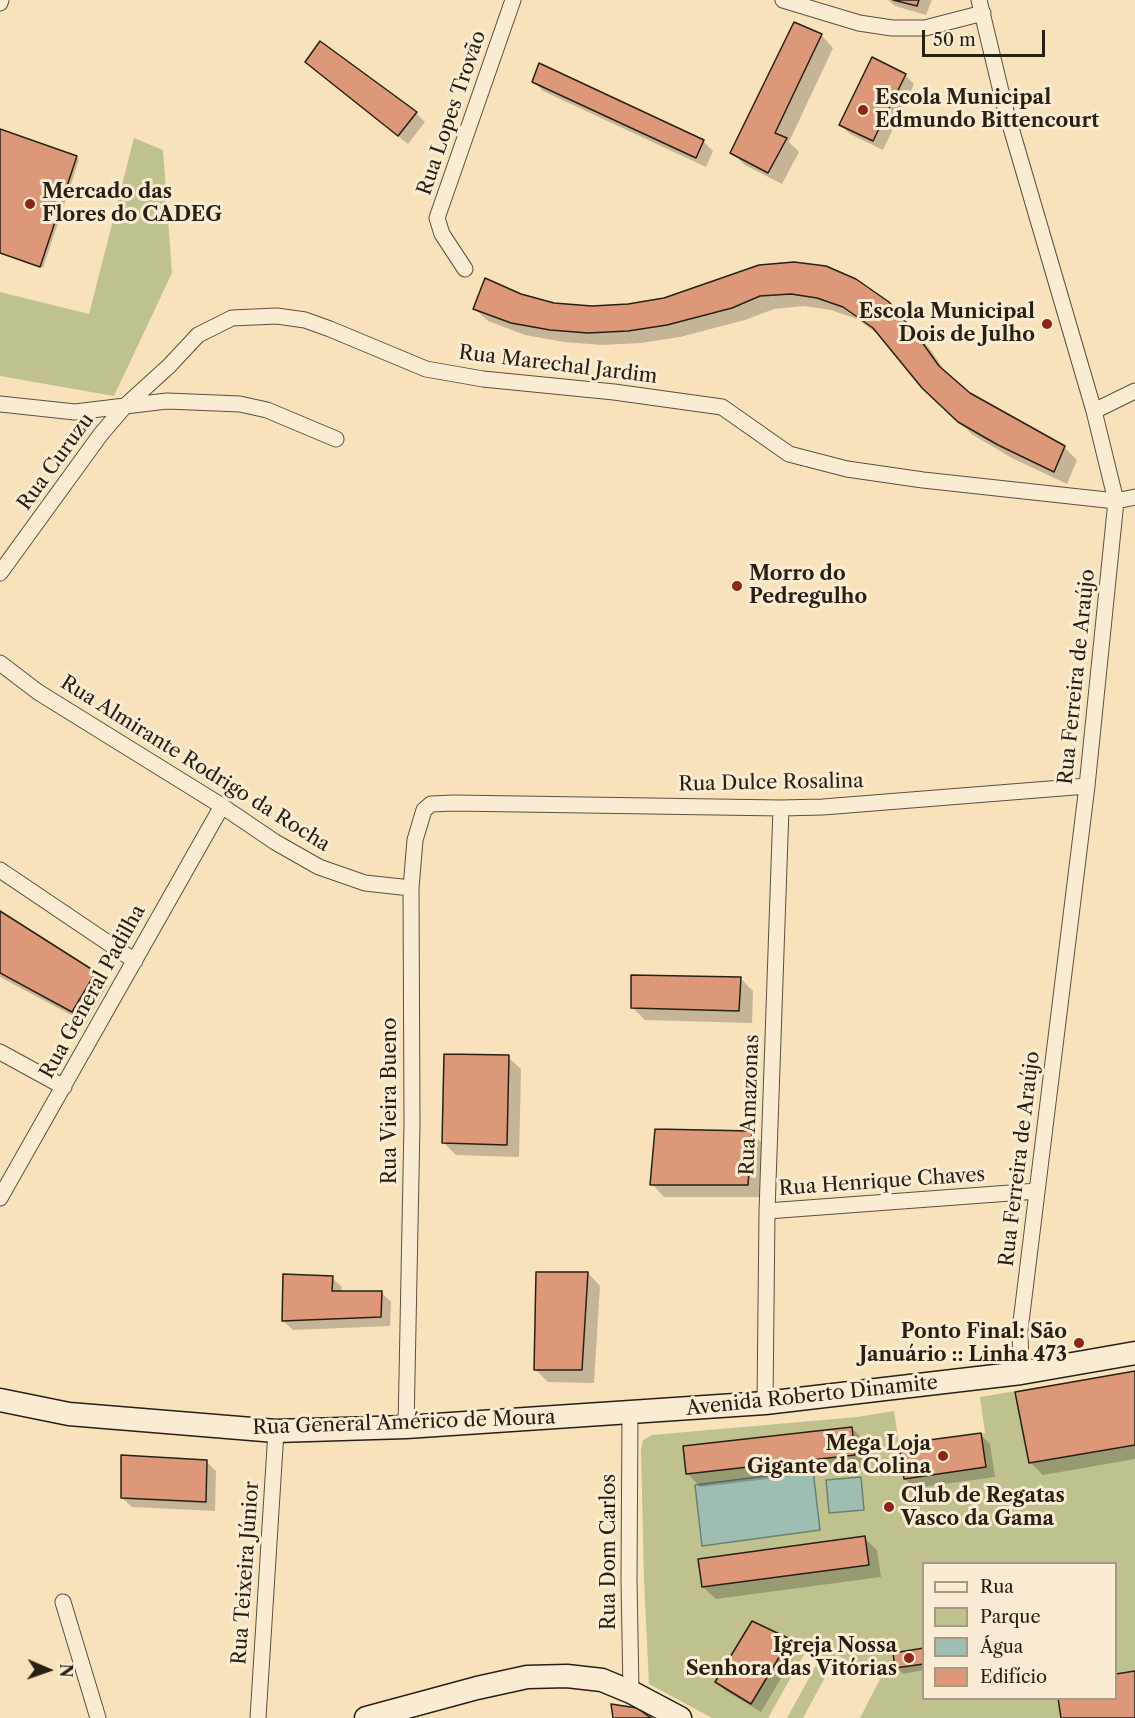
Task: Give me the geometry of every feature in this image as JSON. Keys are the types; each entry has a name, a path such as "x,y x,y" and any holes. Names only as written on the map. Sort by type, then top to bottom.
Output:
{"street":[{"name":"Rua Lopes Trovão","path":"465,269 442,234 437,218 513,0"},
{"path":"783,0 859,23 892,28 925,28 981,7"},
{"name":"Rua Ferreira de Araújo","path":"981,7 1004,104 1094,411 1116,501 1087,786 1020,1330 1021,1373"},
{"name":"Rua Marechal Jardim","path":"125,406 169,366 198,335 232,318 277,315 305,320 330,329 426,369 483,379 614,392 722,407 789,454 847,469 1116,501 1135,497"},
{"path":"1094,411 1135,391"},
{"path":"0,404 75,412 167,401 240,404 267,410 336,439"},
{"name":"Rua Curuzu","path":"0,573 101,434 125,406"},
{"name":"Rua Almirante Rodrigo da Rocha","path":"0,663 38,692 222,806 275,842 319,867 365,884 411,888"},
{"name":"Rua Dulce Rosalina","path":"454,803 781,808 834,806 1087,786"},
{"name":"Rua Vieira Bueno","path":"406,1427 412,1124 411,888 415,840 424,810 431,804 454,803"},
{"name":"Rua General Padilha","path":"0,1198 222,806"},
{"name":"Rua Amazonas","path":"765,1403 767,1211 781,808"},
{"path":"0,870 135,961"},
{"path":"0,1052 64,1087"},
{"name":"Rua Henrique Chaves","path":"767,1211 1037,1191"},
{"name":"Avenida Roberto Dinamite","path":"630,1413 765,1403 1021,1373 1135,1353"},
{"name":"Rua General Américo de Moura","path":"0,1400 69,1414 276,1431 406,1427 630,1413"},
{"name":"Rua Dom Carlos","path":"630,1413 631,1692"},
{"name":"Rua Teixeira Júnior","path":"258,1718 276,1431"},
{"path":"63,1602 98,1718"},
{"path":"366,1718 526,1677 567,1676 602,1680 631,1692 680,1718"}],"green space":[{"path":"134,138 163,150 172,273 114,396 0,376 0,292 89,314"},
{"name":"Club de Regatas Vasco da Gama","path":"1135,1371 1135,1718 860,1718 880,1679 837,1655 803,1718 787,1718 825,1649 811,1642 768,1718 712,1718 649,1684 644,1580 641,1450 643,1440 652,1435 857,1417 894,1411 899,1444 985,1433 980,1397"}],"water":[{"path":"813,1470 820,1530 702,1546 695,1485"},
{"path":"861,1477 864,1510 829,1513 826,1480"}],"building":[{"path":"893,0 919,0 917,6"},
{"path":"794,22 822,34 775,133 787,138 768,173 730,153"},
{"path":"320,41 417,112 398,136 305,62"},
{"path":"872,57 906,74 873,141 839,125"},
{"path":"539,63 704,140 696,158 532,82"},
{"name":"Mercado das Flores do CADEG","path":"0,129 77,156 40,267 0,253"},
{"path":"794,262 826,266 856,279 889,302 939,366 970,393 1065,446 1054,472 998,445 958,422 922,388 873,328 843,307 817,298 791,294 760,296 732,308 667,325 628,331 588,333 550,330 511,323 473,309 485,278 521,294 554,303 592,306 628,304 664,298 759,265"},
{"path":"0,911 96,972 72,1012 0,973"},
{"path":"631,975 741,977 739,1011 631,1008"},
{"path":"444,1054 509,1055 507,1145 442,1143"},
{"path":"655,1129 752,1131 748,1185 650,1185"},
{"path":"536,1272 588,1272 582,1370 534,1370"},
{"path":"283,1274 333,1276 332,1291 382,1291 381,1317 282,1321"},
{"path":"1135,1371 1135,1445 1029,1463 1015,1392"},
{"path":"852,1427 855,1455 686,1474 683,1446"},
{"name":"Mega Loja Gigante da Colina","path":"981,1433 986,1467 904,1479 899,1444"},
{"path":"121,1455 207,1460 206,1502 121,1498"},
{"path":"865,1536 869,1565 702,1587 698,1559"},
{"path":"752,1621 790,1639 751,1704 715,1682"},
{"name":"Igreja Nossa Senhora das Vitórias","path":"922,1648 922,1664 895,1668 893,1653"},
{"path":"1135,1671 1135,1718 1061,1718 1058,1700 1117,1700 1117,1674"},
{"path":"611,1704 637,1708 651,1718 613,1718"}],"place":[{"name":"Escola Municipal Edmundo Bittencourt","path":"863,110"},
{"name":"Mercado das Flores do CADEG","path":"30,204"},
{"name":"Escola Municipal Dois de Julho","path":"1047,324"},
{"name":"Morro do Pedregulho","path":"737,586"},
{"name":"Ponto Final: São Januário :: Linha 473","path":"1079,1343"},
{"name":"Mega Loja Gigante da Colina","path":"943,1456"},
{"name":"Club de Regatas Vasco da Gama","path":"889,1507"},
{"name":"Igreja Nossa Senhora das Vitórias","path":"909,1658"}]}
